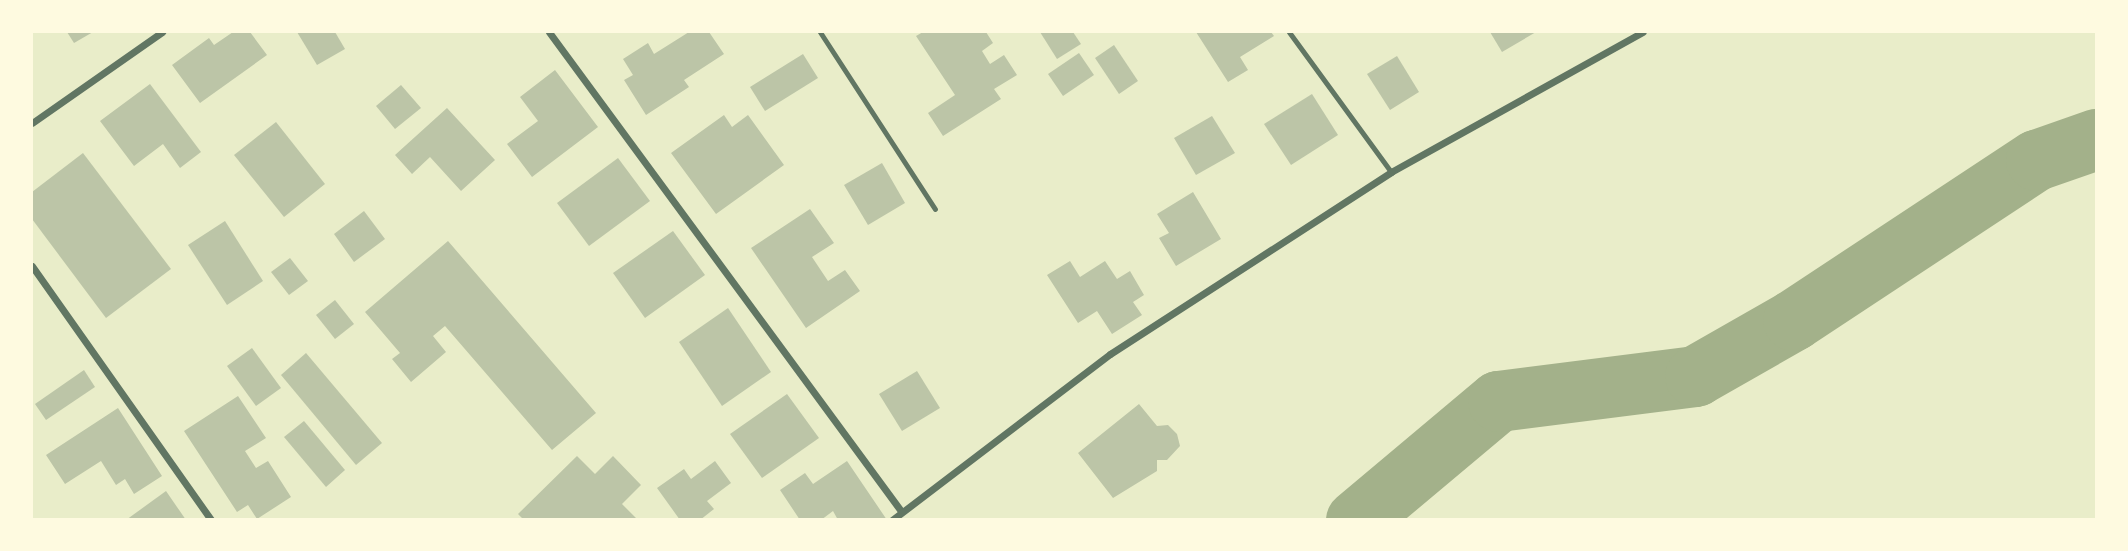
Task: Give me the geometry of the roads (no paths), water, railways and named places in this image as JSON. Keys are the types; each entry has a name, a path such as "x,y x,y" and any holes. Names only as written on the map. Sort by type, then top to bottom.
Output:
{"street":[{"path":"32,123 162,32"},
{"path":"549,32 901,511"},
{"path":"892,520 1110,354 1391,172 1643,32"},
{"path":"32,267 211,520"}],"lane":[{"path":"820,32 934,209"},
{"path":"1289,32 1391,172"}],"waterway":[{"path":"1356,520 1498,401 1695,376 1793,320 2036,160 2096,139"}]}
